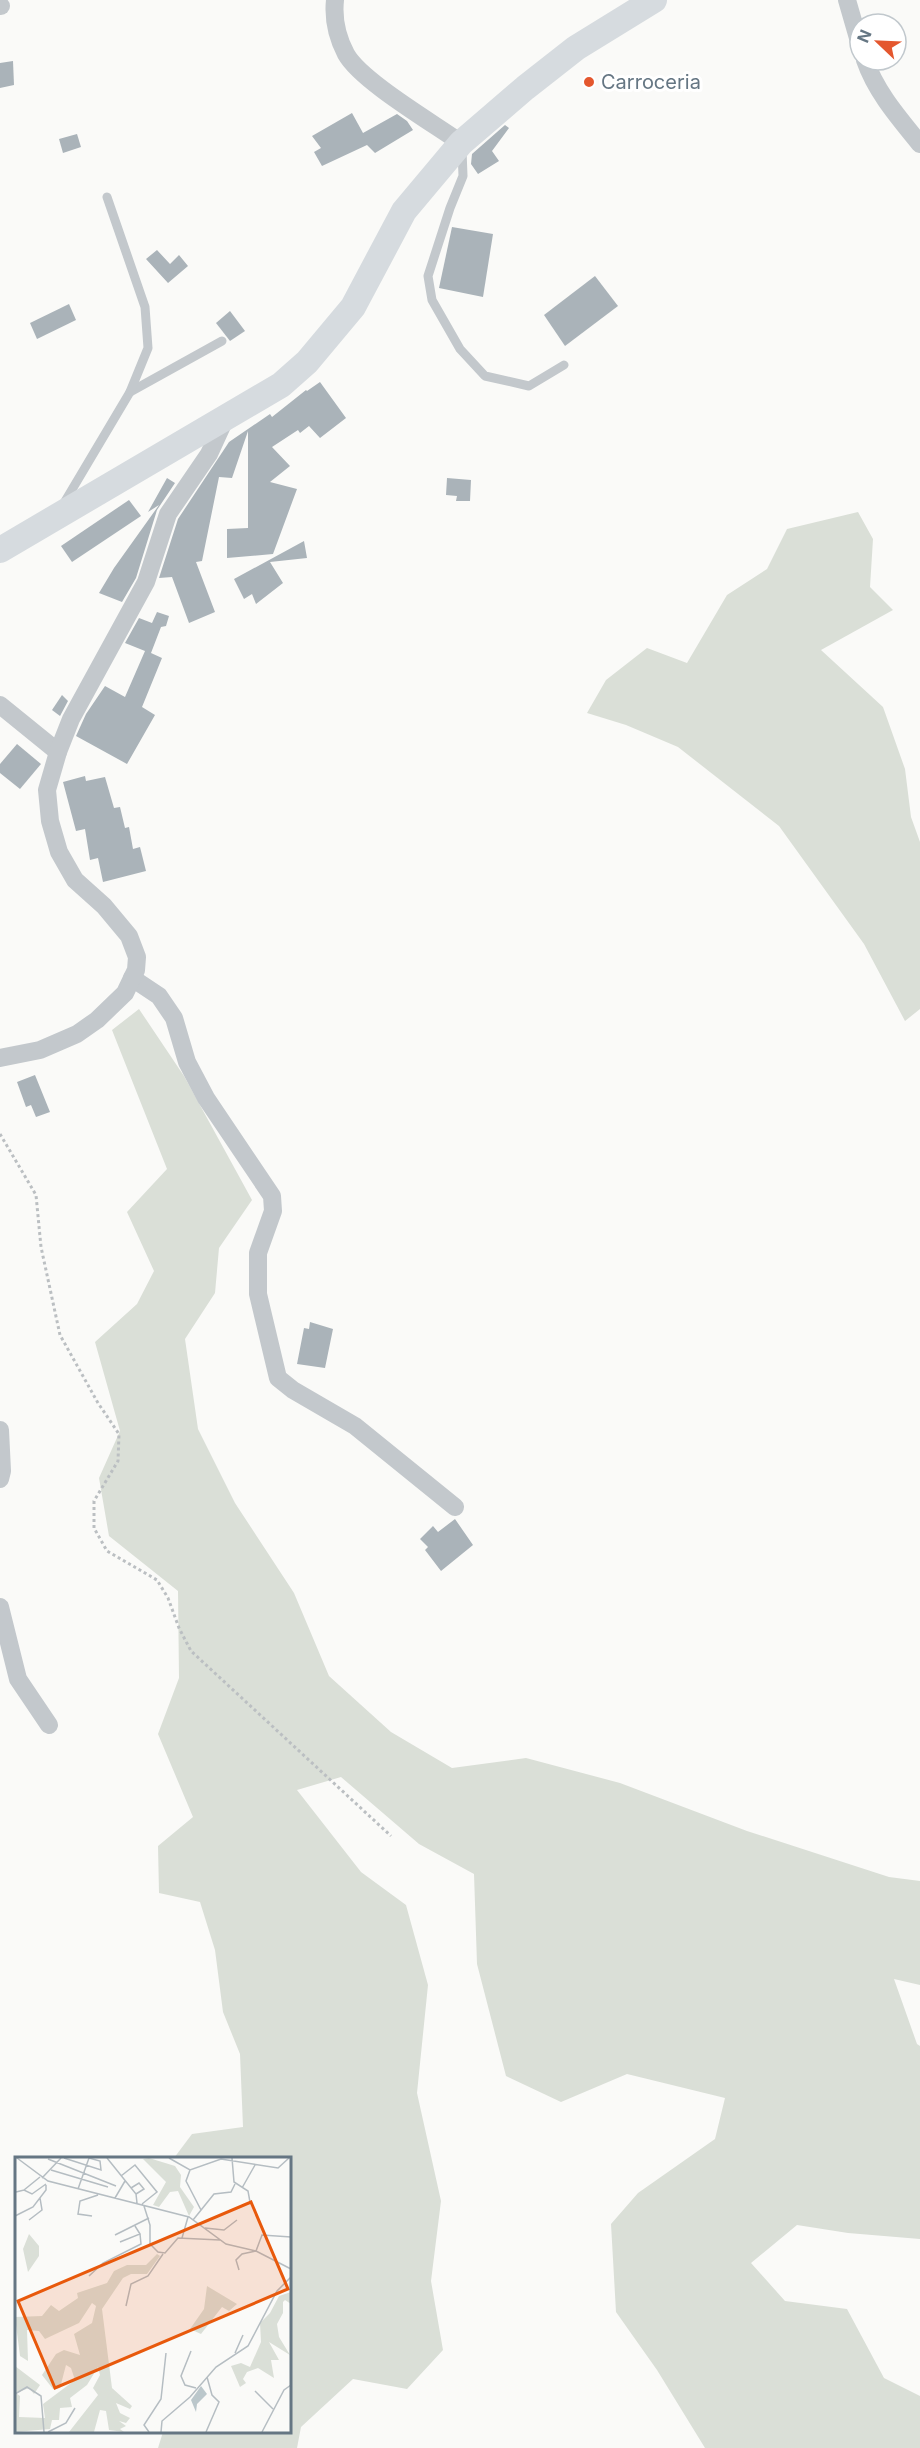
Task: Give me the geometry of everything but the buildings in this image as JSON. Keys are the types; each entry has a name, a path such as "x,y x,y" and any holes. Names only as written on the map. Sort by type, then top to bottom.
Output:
{"street":[{"path":"335,0 335,27 347,56 367,77 461,142"},
{"path":"0,550 281,386 306,362 353,307 404,211 461,142 576,48 654,0"},
{"path":"870,72 893,110 920,144"},
{"path":"0,1058 40,1050 76,1034 97,1020 124,993 136,970 137,957 129,936 104,906 75,880 58,852 46,790 58,752 76,709 146,582 168,514 209,454 226,417"},
{"path":"0,705 58,752"},
{"path":"132,978 159,996 174,1018 187,1062 206,1098 272,1196 273,1211 258,1253 258,1294 278,1378 293,1390 355,1426 455,1507"},
{"path":"0,1430 0,1479"},
{"path":"0,1606 18,1679 50,1725"}],"lane":[{"path":"461,142 464,176 444,226 428,276 432,300 460,349 484,376 530,387 564,365"},
{"path":"57,516 130,392 148,348 145,307 107,197"},
{"path":"130,392 222,341"}],"path":[{"path":"0,1134 36,1195 41,1247 60,1335 98,1403 119,1434 118,1461 94,1501 94,1528 107,1551 157,1580 168,1598 191,1652 391,1836"}],"shaded area":[{"path":"858,512 873,539 870,587 893,610 821,650 883,707 905,769 911,817 920,842 920,1009 905,1021 864,944 779,826 678,747 626,725 587,713 606,680 647,648 687,663 727,595 767,569 787,529"},
{"path":"139,1009 184,1076 252,1200 219,1248 215,1293 185,1339 198,1429 235,1503 294,1593 329,1676 391,1732 452,1768 526,1758 620,1783 747,1831 889,1877 920,1881 920,1985 894,1979 917,2044 920,2046 920,2239 848,2233 797,2225 751,2263 785,2301 847,2309 884,2378 920,2396 920,2448 705,2448 657,2370 616,2312 611,2224 638,2193 715,2139 725,2098 627,2074 561,2102 506,2076 477,1964 474,1874 419,1844 341,1777 297,1790 361,1872 406,1905 428,1985 417,2093 441,2201 431,2281 443,2350 407,2389 353,2379 301,2427 297,2448 158,2448 163,2433 291,2433 291,2157 175,2157 192,2134 243,2127 240,2054 223,2012 215,1950 200,1902 159,1893 158,1846 193,1817 158,1734 179,1678 178,1591 109,1536 99,1478 120,1431 95,1342 137,1304 154,1271 127,1212 167,1169 112,1030"}],"place":[{"name":"Carroceria","path":"589,82"}]}
